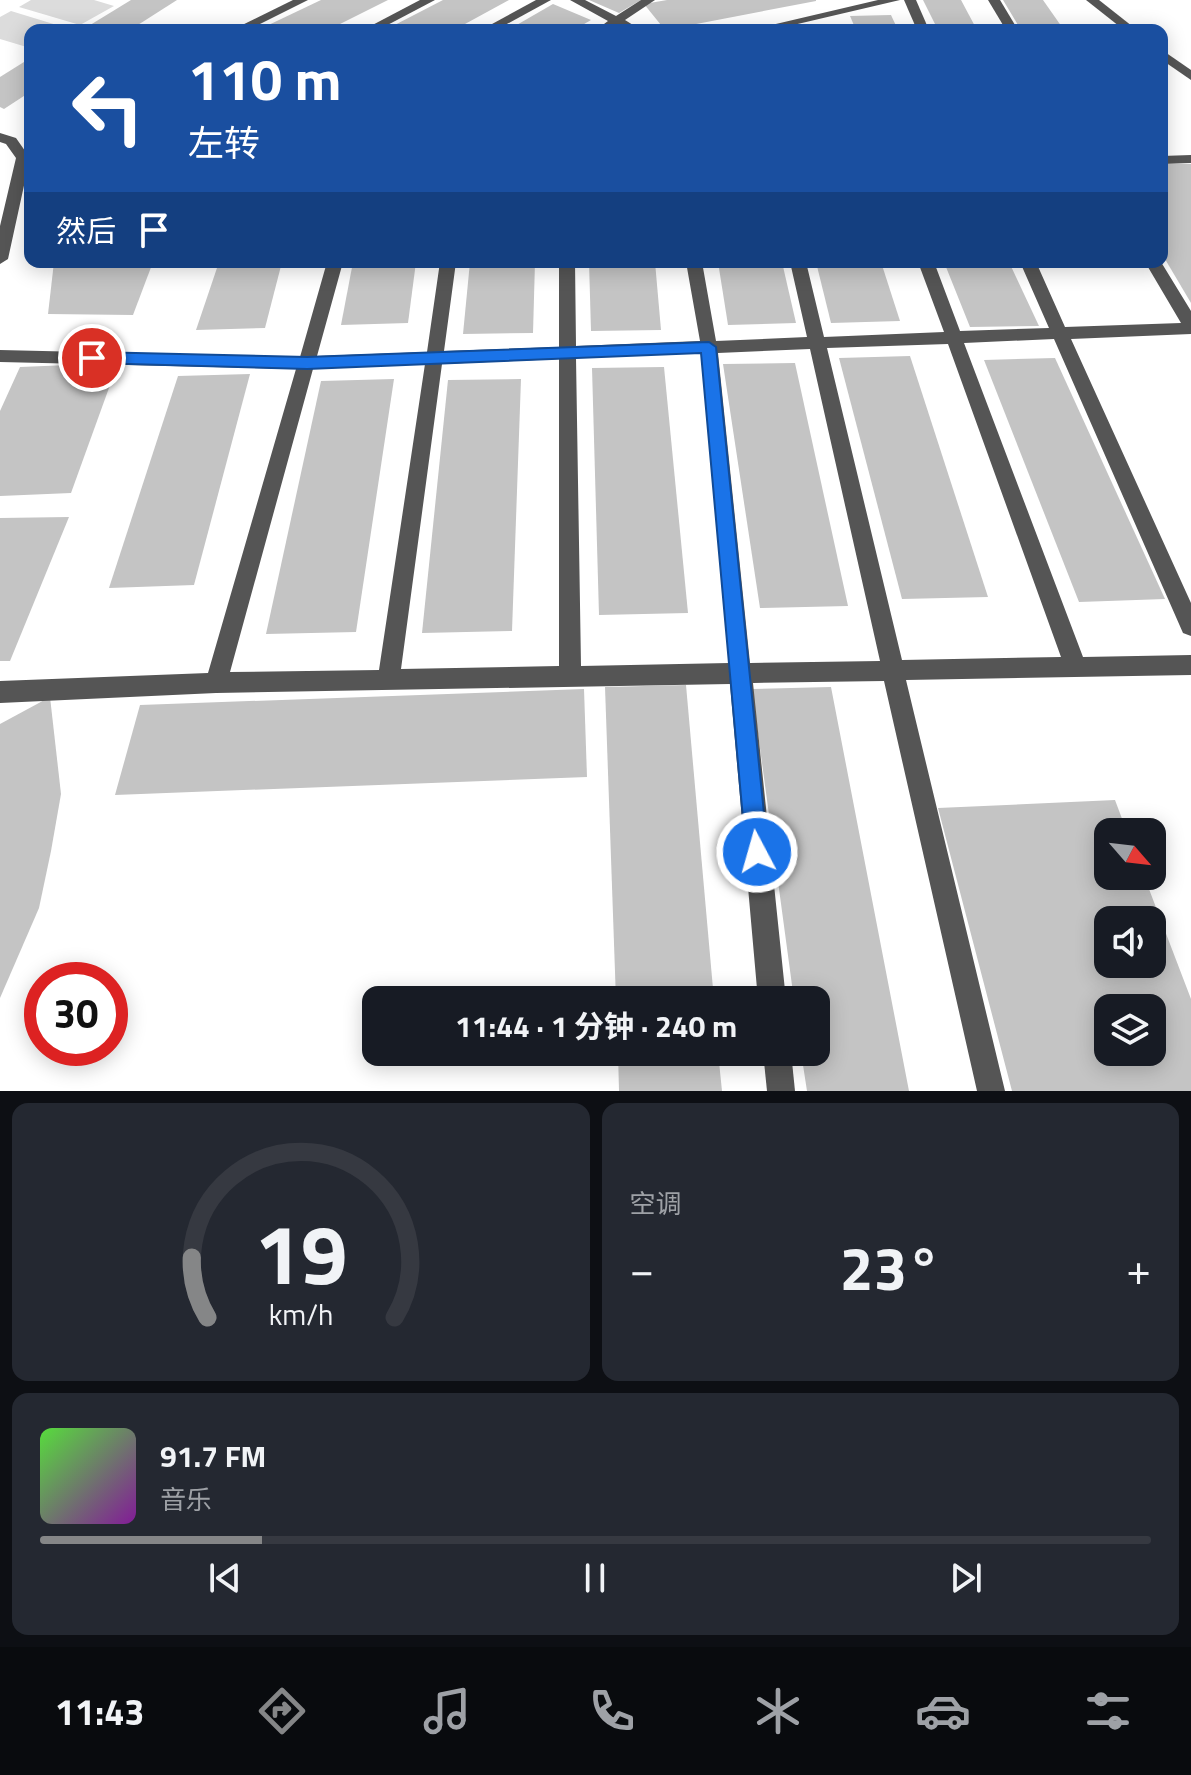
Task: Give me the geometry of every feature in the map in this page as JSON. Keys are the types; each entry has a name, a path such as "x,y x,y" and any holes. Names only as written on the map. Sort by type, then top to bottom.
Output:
{"street":[{"path":"251,24 302,0"},
{"path":"381,24 429,0"},
{"path":"499,24 545,0"},
{"path":"576,0 625,24"},
{"path":"612,24 649,0"},
{"path":"784,24 894,0"},
{"path":"910,0 920,24"},
{"path":"994,0 1008,24"},
{"path":"1092,0 1123,24"},
{"path":"835,13 839,24"},
{"path":"1168,59 1191,76"},
{"path":"0,259 23,158 8,140"},
{"path":"1168,160 1191,159"},
{"path":"216,683 333,268"},
{"path":"389,680 447,268"},
{"path":"567,268 570,677"},
{"path":"695,268 709,347 771,986"},
{"path":"799,268 991,1091"},
{"path":"928,268 1076,667"},
{"path":"1031,268 1191,626"},
{"path":"0,356 307,363 1191,326 1157,268"},
{"path":"0,692 216,683 1191,665"},
{"path":"778,1066 781,1091"}],"shaded area":[{"path":"31,0 94,0 114,6 82,24 19,7"},
{"path":"11,11 53,24 24,24 24,46 0,39 0,17"}],"building":[{"path":"131,0 177,0 139,24 92,24"},
{"path":"321,0 388,0 340,24 271,24"},
{"path":"443,0 509,0 465,24 397,24"},
{"path":"589,0 641,0 619,13"},
{"path":"667,0 816,0 696,24 660,24 644,4"},
{"path":"923,0 961,0 974,24 935,24"},
{"path":"1003,0 1043,0 1060,24 1017,24"},
{"path":"553,4 591,20 584,24 518,24"},
{"path":"891,15 895,24 853,24 850,16"},
{"path":"24,62 24,96 4,109 0,107 0,77"},
{"path":"1168,164 1191,164 1191,303 1168,264"},
{"path":"53,268 151,268 133,315 48,314"},
{"path":"217,268 280,268 265,328 196,330"},
{"path":"352,268 415,268 408,323 341,325"},
{"path":"469,268 535,268 533,333 463,334"},
{"path":"589,268 656,268 661,330 591,331"},
{"path":"719,268 783,268 796,323 728,325"},
{"path":"817,268 883,268 900,321 831,323"},
{"path":"946,268 1012,268 1039,326 970,327"},
{"path":"910,356 988,597 902,599 839,358"},
{"path":"1055,358 1165,599 1079,602 984,360"},
{"path":"118,363 71,493 0,496 0,411 20,367"},
{"path":"795,363 848,606 760,608 723,364"},
{"path":"664,367 688,613 599,615 592,368"},
{"path":"250,374 194,585 109,588 178,376"},
{"path":"394,379 356,632 266,634 321,381"},
{"path":"521,379 512,631 422,633 448,380"},
{"path":"69,517 10,661 0,661 0,518"},
{"path":"686,685 713,986 616,986 605,687"},
{"path":"831,687 909,1091 807,1091 803,1066 830,1066 830,986 792,986 752,689"},
{"path":"584,689 587,777 115,795 140,705"},
{"path":"50,697 61,794 39,908 0,998 0,724"},
{"path":"1115,800 1122,818 1094,818 1094,890 1149,890 1155,906 1094,906 1094,978 1166,978 1166,934 1191,999 1191,1091 1012,1091 938,808"},
{"path":"618,1066 719,1066 722,1091 619,1091"}],"route":[{"path":"92,358 307,363 709,347 757,852"}]}
